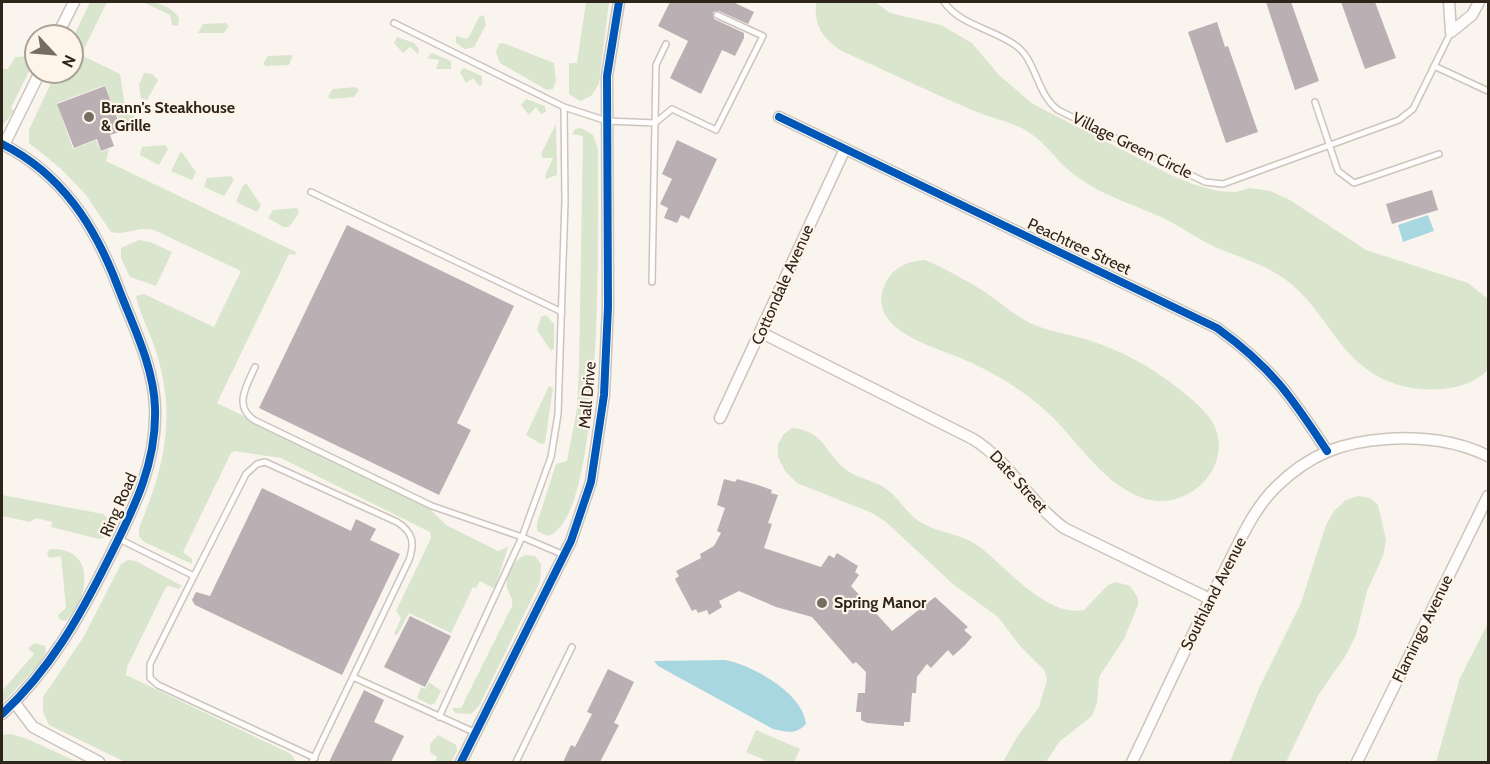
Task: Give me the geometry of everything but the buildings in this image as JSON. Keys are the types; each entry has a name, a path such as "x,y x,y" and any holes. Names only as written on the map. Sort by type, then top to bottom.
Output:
{"street":[{"path":"63,24 74,2"},
{"name":"Mall Drive","path":"461,762 564,555 591,482 604,395 608,307 607,76 619,2"},
{"path":"1449,2 1451,32"},
{"name":"Village Green Circle","path":"1451,32 1472,15 1479,2"},
{"path":"3,144 34,84"},
{"name":"Peachtree Street","path":"779,117 844,151 1217,328 1258,359 1276,377 1327,451"},
{"name":"Ring Road","path":"2,714 65,640 119,539 141,493 152,453 155,407 148,369 106,255 91,227 52,177 3,144"},
{"name":"Cottondale Avenue","path":"720,418 762,333 844,151"},
{"name":"Date Street","path":"762,333 973,439 991,450 1046,515 1064,528 1210,599"},
{"path":"1327,451 1353,441 1403,437 1452,443 1488,456"},
{"name":"Southland Avenue","path":"1132,762 1210,599 1255,512 1276,486 1327,451"},
{"name":"Flamingo Avenue","path":"1357,762 1488,496"},
{"path":"14,702 33,727 99,762"}],"lane":[{"name":"Village Green Circle","path":"944,2 966,20 1017,45 1029,59 1046,101 1058,110 1205,182 1223,184 1399,120 1413,109 1451,32"},
{"path":"394,23 564,107 607,121 655,123 672,109 716,130 763,36 717,15"},
{"path":"652,282 656,65 666,44"},
{"path":"1434,66 1488,91"},
{"path":"1315,102 1338,171 1354,183 1439,154"},
{"path":"439,717 522,537 547,472 555,438 562,312 564,107"},
{"path":"311,192 562,312"},
{"path":"255,367 245,388 242,404 243,410 254,420 432,506 522,537 564,555"},
{"path":"257,464 272,464 397,522 411,534 412,551 353,678 313,760 158,685 150,678 150,664 194,576 246,474 257,464"},
{"path":"119,539 194,576"},
{"path":"516,762 572,647"},
{"path":"353,678 476,733"}],"green space":[{"path":"90,2 107,2 84,49 84,24 80,24"},
{"path":"143,2 158,3 168,7 179,18 178,26 172,25 170,15"},
{"path":"586,2 609,2 599,84 591,96 580,101 569,94 569,63 577,63"},
{"path":"816,2 875,2 890,13 941,25 972,43 999,75 1033,104 1171,175 1218,191 1235,192 1250,188 1270,191 1290,200 1366,250 1468,283 1488,299 1488,370 1478,378 1455,387 1428,390 1402,386 1371,372 1343,346 1294,286 1277,274 1215,247 1167,220 1092,187 1065,167 1045,145 1027,131 972,110 840,50 820,29 816,17"},
{"path":"484,15 486,25 474,47 465,49 456,43 456,36 466,39 469,37 479,17"},
{"path":"226,23 229,26 224,33 198,33 203,24"},
{"path":"397,37 414,43 419,49 418,54 410,47 403,53 394,43"},
{"path":"503,43 554,63 556,81 553,89 547,90 500,63 496,52 499,44"},
{"path":"432,53 451,61 451,69 436,69 439,60 427,58"},
{"path":"293,55 289,65 266,66 263,64 268,56"},
{"path":"24,56 24,81 11,108 14,111 2,126 2,69 8,69 15,57"},
{"path":"84,56 120,74 124,101 137,120 134,129 123,131 105,85 57,103 73,149 96,140 101,152 109,149 106,161 296,252 295,255 289,254 217,403 426,505 446,525 498,551 508,547 496,585 493,588 480,581 476,588 473,587 451,633 409,613 397,635 394,634 401,618 396,611 431,538 430,532 281,458 234,451 231,453 183,552 192,559 192,564 144,542 139,536 139,528 156,483 165,440 166,418 162,372 136,296 144,294 214,327 241,271 154,230 111,232 86,195 60,168 29,143 29,130 50,84 84,84"},
{"path":"464,68 482,76 482,85 479,86 473,78 466,83 460,72"},
{"path":"144,73 152,74 158,80 147,100 141,98 139,85"},
{"path":"356,87 359,90 354,97 331,99 328,96 333,89"},
{"path":"526,99 545,106 546,112 541,114 536,107 529,115 521,105"},
{"path":"556,124 557,175 546,179 545,176 553,158 543,158 541,154"},
{"path":"581,128 593,135 598,149 595,359 581,477 567,517 548,536 537,531 537,523 556,464 567,461 577,409 583,136 572,134 575,129"},
{"path":"165,145 168,149 159,165 140,155 142,147"},
{"path":"181,151 196,172 192,180 171,171"},
{"path":"231,176 234,180 224,196 204,187 207,178"},
{"path":"246,183 261,205 257,212 236,202"},
{"path":"297,208 299,213 289,227 283,227 268,218 273,210"},
{"path":"139,240 150,242 172,252 156,286 130,277 121,258 121,248"},
{"path":"925,260 978,288 1030,323 1114,349 1145,365 1174,385 1203,410 1215,427 1219,443 1217,459 1211,473 1189,494 1174,499 1159,501 1143,498 1127,491 1087,456 1052,416 1016,387 974,364 926,345 895,327 885,315 881,301 885,284 892,273 902,266"},
{"path":"546,315 554,324 554,348 551,351 537,330 541,317"},
{"path":"549,386 553,388 545,443 541,444 526,435"},
{"path":"792,428 803,430 818,438 848,471 885,488 922,523 977,545 1027,588 1055,606 1070,610 1084,610 1108,585 1116,582 1130,586 1138,598 1138,605 1124,639 1099,677 1097,703 1092,716 1059,742 1046,762 1003,762 1017,737 1039,707 1047,680 1045,671 1020,646 998,617 954,585 886,522 872,513 797,483 785,471 778,457 778,444 784,434"},
{"path":"2,495 103,514 111,521 112,528 107,537 99,539 51,527 52,522 36,518 30,522 2,516"},
{"path":"1358,496 1370,498 1378,505 1386,540 1383,556 1367,591 1356,635 1346,655 1319,694 1286,762 1230,762 1260,686 1301,603 1326,525 1334,511 1346,500"},
{"path":"50,549 65,551 76,556 82,565 84,588 80,600 65,621 59,619 58,615 66,608 61,556 49,558 47,553"},
{"path":"526,555 535,556 541,564 540,582 479,706 471,714 455,713 452,708 461,708 512,606 507,587 511,567"},
{"path":"128,560 136,561 182,586 178,589 166,587 127,667 126,675 291,754 296,762 125,762 49,725 43,712 43,697 83,638 121,564"},
{"path":"1488,623 1488,762 1436,762 1460,678"},
{"path":"35,643 45,646 46,653 39,664 2,704 2,691 34,654 28,648"},
{"path":"429,682 441,691 435,703 431,705 417,698 421,687 425,689"},
{"path":"756,730 800,749 794,762 769,762 746,752"},
{"path":"11,734 78,762 2,762 2,735"},
{"path":"438,735 456,745 457,751 451,762 435,762 437,757 430,752 430,744"}],"water":[{"path":"1428,215 1434,231 1403,242 1398,225"},
{"path":"725,660 749,668 787,692 803,713 806,724 795,731 773,729 658,666 654,661"}],"cycle path":[{"path":"461,762 571,541 591,482 604,395 608,307 607,76 619,2"},
{"path":"779,117 1217,328 1252,356 1279,384 1327,451"},
{"path":"2,144 23,156 59,186 74,204 99,243 142,347 151,377 155,408 155,429 148,467 127,522 87,601 63,641 35,679 2,714"}],"place":[{"name":"Brann's Steakhouse & Grille","path":"89,117"},
{"name":"Spring Manor","path":"822,603"}]}
